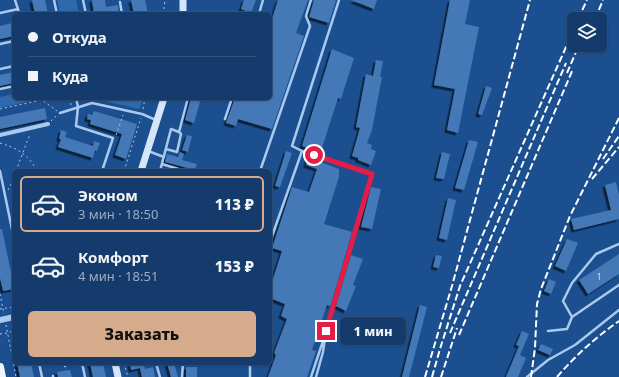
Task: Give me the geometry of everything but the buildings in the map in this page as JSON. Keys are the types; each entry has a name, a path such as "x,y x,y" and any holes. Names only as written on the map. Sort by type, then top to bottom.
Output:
{"main road":[{"path":"183,0 183,12"},
{"path":"142,169 163,100"},
{"path":"115,365 118,377"},
{"path":"0,366 2,377"}],"street":[{"path":"0,135 48,124"},
{"path":"2,320 12,318"}],"lane":[{"path":"16,0 19,12"},
{"path":"54,0 57,12"},
{"path":"83,0 86,12"},
{"path":"260,12 263,0"},
{"path":"261,169 310,26 306,16 311,0"},
{"path":"311,377 372,174 302,151 292,146 339,0"},
{"path":"120,2 122,12"},
{"path":"0,13 18,9"},
{"path":"0,44 12,41"},
{"path":"0,69 12,66"},
{"path":"0,89 12,86"},
{"path":"76,100 78,107 76,126 113,138 103,169"},
{"path":"166,149 177,152 181,134 179,132 187,100"},
{"path":"225,119 231,100"},
{"path":"60,113 92,103 142,114 157,120"},
{"path":"161,169 172,129 179,132"},
{"path":"148,151 164,157"},
{"path":"272,236 302,151"},
{"path":"162,164 178,169"},
{"path":"0,171 12,229"},
{"path":"572,317 563,301 572,283 596,254 619,244"},
{"path":"548,331 568,329 572,317 619,285"},
{"path":"527,377 548,360 575,345 619,310"},
{"path":"316,377 323,352 326,331"},
{"path":"39,365 42,377"},
{"path":"82,365 85,377"},
{"path":"157,365 160,377"},
{"path":"182,365 182,377"},
{"path":"250,365 250,377"}],"path":[{"path":"163,12 165,0"},
{"path":"0,109 42,100 60,113 48,124"},
{"path":"70,100 72,109"},
{"path":"125,169 142,114 145,100"},
{"path":"113,138 116,135 125,110"},
{"path":"17,169 33,127"},
{"path":"0,143 10,146 23,153 29,158 36,169"},
{"path":"5,196 12,182"},
{"path":"0,294 3,309 2,320 8,333 12,355"},
{"path":"0,309 12,307"},
{"path":"0,334 12,331"},
{"path":"14,365 16,377"},
{"path":"125,365 128,377"}],"shaded area":[{"path":"57,0 76,0 79,12 60,12"},
{"path":"12,94 12,100 35,100 0,108 0,97"},
{"path":"100,100 143,100 139,109"}],"railway":[{"path":"425,377 452,286 530,0"},
{"path":"581,12 587,0"},
{"path":"598,12 603,0"},
{"path":"432,377 460,286 567,45"},
{"path":"567,73 576,52"},
{"path":"450,333 566,63"},
{"path":"459,335 573,69"},
{"path":"531,377 535,348 537,304 541,289 570,216 619,118"},
{"path":"603,159 619,136"},
{"path":"592,179 619,147"},
{"path":"557,377 586,347 619,321"},
{"path":"441,377 457,328"}],"route":[{"path":"314,155 372,174 326,331"}]}
